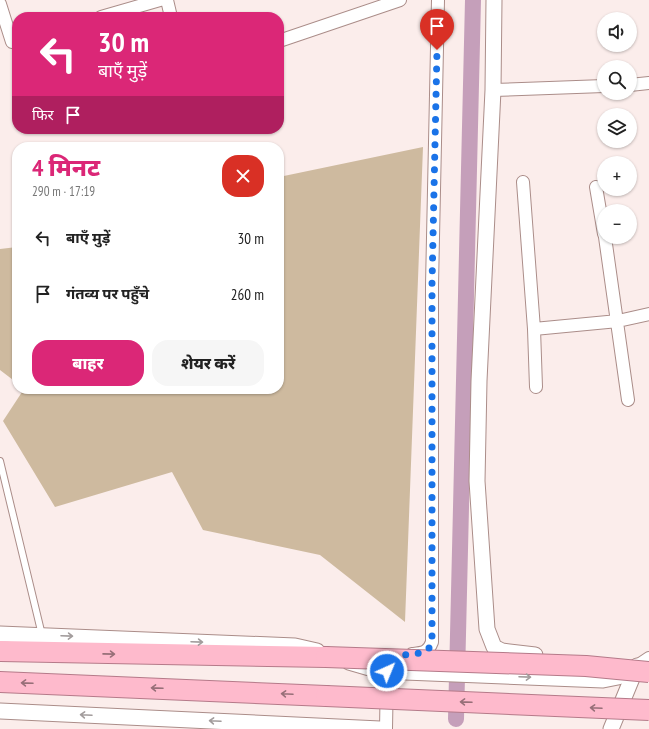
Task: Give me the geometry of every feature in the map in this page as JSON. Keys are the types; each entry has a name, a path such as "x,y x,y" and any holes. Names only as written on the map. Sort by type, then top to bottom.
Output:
{"highway":[{"path":"0,651 326,657 586,666 646,666"},
{"path":"0,682 649,710"}],"street":[{"path":"118,12 160,0"},
{"path":"167,0 170,12"},
{"path":"284,38 400,0"},
{"path":"386,729 387,671 392,663 404,655 425,652 430,648 432,642 432,284 438,0"},
{"path":"494,0 493,90 479,374 477,481 487,629 494,647 502,651 646,666"},
{"path":"0,4 10,43"},
{"path":"637,84 649,83"},
{"path":"493,90 597,86"},
{"path":"523,182 534,329 536,387"},
{"path":"596,187 599,204"},
{"path":"605,244 618,320 628,400"},
{"path":"534,329 618,320 649,314"},
{"path":"0,634 295,646 312,649 362,667 387,671 425,674 603,680 618,677 646,666"},
{"path":"610,729 646,666"},
{"path":"0,711 380,729"}],"lane":[{"path":"0,461 42,635"}],"shaded area":[{"path":"423,147 405,622 320,555 203,530 172,472 55,507 3,421 21,394 284,394 284,176"},
{"path":"12,248 12,379 0,370 0,249"}],"waterway":[{"path":"456,719 473,0"}],"route":[{"path":"387,671 392,663 404,655 425,652 430,648 432,642 432,284 437,50"}]}
